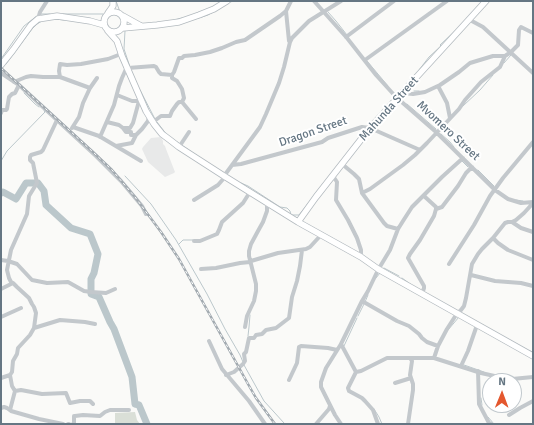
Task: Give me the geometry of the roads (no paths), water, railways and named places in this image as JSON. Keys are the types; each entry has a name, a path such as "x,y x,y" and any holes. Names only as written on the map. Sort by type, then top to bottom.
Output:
{"street":[{"path":"38,19 40,12 47,1"},
{"path":"108,31 116,32 123,28 179,22 214,9 227,1"},
{"path":"290,42 286,10 291,1"},
{"name":"Mvomero Street","path":"314,1 346,36 376,75 397,98 436,132 495,190 508,199 522,203 533,203"},
{"path":"194,200 218,185 260,127 279,83 292,38 309,21 341,1"},
{"path":"346,36 394,1"},
{"path":"365,60 447,1"},
{"name":"Mahunda Street","path":"298,222 370,128 486,1"},
{"path":"60,77 60,64 81,64 108,59 120,54 120,35 125,22 122,15 116,10 113,2"},
{"path":"113,2 106,19 108,31 117,41 141,101 162,134 179,147 224,176 298,222 361,257 378,270 533,356"},
{"path":"172,75 179,58 182,58 185,55 210,52 244,40 280,16 286,10"},
{"path":"2,64 31,25 38,19 57,16 90,21 106,19 112,12 116,12 142,27"},
{"path":"470,20 483,27 533,73"},
{"path":"362,193 370,189 403,165 420,150 481,82 500,67 505,56 518,45 519,30 521,27 533,33"},
{"path":"403,93 413,94 425,92 438,86 470,63 494,56 505,56"},
{"path":"127,67 154,66 160,74 172,75"},
{"path":"100,137 114,105 127,67"},
{"path":"1,73 19,85 69,130 121,181 142,206 146,214"},
{"path":"153,122 161,116 170,116 179,102 182,102 184,98 182,89 177,81 172,78 172,75"},
{"path":"14,82 26,76 60,77 90,88"},
{"path":"69,130 73,127 79,117 83,103 90,88 97,78"},
{"path":"1,113 2,110 7,110 9,97 15,93 19,85"},
{"path":"438,86 447,103 450,118"},
{"path":"117,94 132,101 141,101"},
{"path":"123,128 130,128 132,126 141,101"},
{"path":"182,102 196,119"},
{"path":"115,146 132,143 136,135 142,130 148,121 148,114"},
{"path":"10,410 15,392 10,375 18,348 30,335 34,328 36,313 30,298 18,286 11,282 7,270 8,261 12,245 27,214 30,196 37,183 30,156 43,150 57,120"},
{"path":"107,122 119,125 127,132 130,132 131,135 136,135"},
{"path":"73,127 100,137 141,161"},
{"name":"Dragon Street","path":"232,165 241,164 322,142 328,138 357,128 370,128"},
{"path":"370,128 420,150"},
{"path":"179,147 188,132"},
{"path":"450,264 503,178 533,142"},
{"path":"342,424 320,387 326,368 341,344 378,270 392,247 398,229 412,208 463,158"},
{"path":"342,164 359,179 362,193 384,223 387,226 398,229"},
{"path":"436,209 442,206 472,167"},
{"path":"332,177 337,182 336,200 357,238 361,250 361,257"},
{"path":"194,241 217,234 222,222 243,203 250,192"},
{"path":"422,294 424,286 408,258 434,216 436,209 436,207 424,196"},
{"path":"244,327 254,301 256,291 256,284 249,256 249,248 263,222 267,211 267,202"},
{"path":"434,358 438,346 447,329 465,302 472,264 478,254 505,223 512,222 524,213 533,203"},
{"path":"512,222 521,228 533,232"},
{"path":"201,269 250,262 278,253 302,250 310,247 321,235"},
{"path":"493,238 498,243 513,252 533,260"},
{"path":"226,375 234,372 245,361 244,354 246,352 249,338 254,338 256,335 262,334 266,330 276,328 289,318 302,250"},
{"path":"1,260 17,264 32,280 39,282 68,282 84,291 91,292 106,293 116,289"},
{"path":"471,275 495,281 521,283 533,286"},
{"path":"1,289 13,283"},
{"path":"362,301 397,321 409,326 427,342 438,346"},
{"path":"1,317 21,308"},
{"path":"34,328 60,320 95,324"},
{"path":"462,366 477,324"},
{"path":"209,341 226,375 249,401 265,424"},
{"path":"341,344 356,372"},
{"path":"289,380 297,363 298,347 328,348 337,350"},
{"path":"378,424 372,410 365,401 348,390 356,372 388,358 434,358 481,373 499,377 512,379 533,377"},
{"path":"408,424 413,394 413,384 410,372 412,361 410,358"},
{"path":"478,371 479,404 491,424"},
{"path":"1,378 10,375"},
{"path":"395,383 411,378"},
{"path":"15,392 21,390 42,394 66,393 70,403 90,401 93,404"},
{"path":"509,415 533,401"},
{"path":"316,424 329,410 330,406"},
{"path":"1,408 4,407 39,420 63,424"},
{"path":"73,424 74,416 100,416 110,410 129,410"}],"waterway":[{"path":"116,1 120,12 123,13"},
{"path":"228,3 233,1"},
{"path":"192,20 208,15 225,5"},
{"path":"328,12 347,35"},
{"path":"41,14 50,14"},
{"path":"63,14 103,14"},
{"path":"1,59 24,26 37,16"},
{"path":"174,20 182,18"},
{"path":"55,19 64,20"},
{"path":"6,64 32,29 42,21"},
{"path":"419,70 429,57 441,46 440,45 456,30"},
{"path":"125,31 124,49 130,67"},
{"path":"504,63 511,55"},
{"path":"367,61 388,86"},
{"path":"463,106 493,75"},
{"path":"140,90 155,119"},
{"path":"414,91 419,91"},
{"path":"24,93 39,107"},
{"path":"407,104 436,129"},
{"path":"1,161 7,151 45,112 44,111"},
{"path":"157,122 167,135"},
{"path":"441,134 454,147"},
{"path":"173,139 180,144"},
{"path":"183,146 208,163"},
{"path":"462,161 468,167"},
{"path":"478,170 494,186"},
{"path":"125,176 151,204 176,240 243,362"},
{"path":"1,193 3,192 16,199 26,183 38,183 44,191 46,205 71,228 90,234 98,254 94,273 91,279 91,294 99,297 114,329 132,377 135,404 139,405 147,424"},
{"path":"241,183 280,207 287,208 291,215 299,215 310,201"},
{"path":"516,200 523,201"},
{"path":"179,244 183,240 193,240"},
{"path":"384,268 399,276"},
{"path":"376,278 380,273"},
{"path":"402,278 413,286"},
{"path":"365,302 368,295"},
{"path":"358,316 364,304"},
{"path":"248,336 250,315"},
{"path":"448,330 459,317"},
{"path":"344,346 357,318"},
{"path":"522,347 526,349"},
{"path":"244,365 264,401 284,423"},
{"path":"464,365 484,372"},
{"path":"481,398 482,405"},
{"path":"374,409 382,424"},
{"path":"488,417 494,424"}],"railway":[{"path":"1,68 112,170 135,197 179,259 256,398 275,424"}]}
